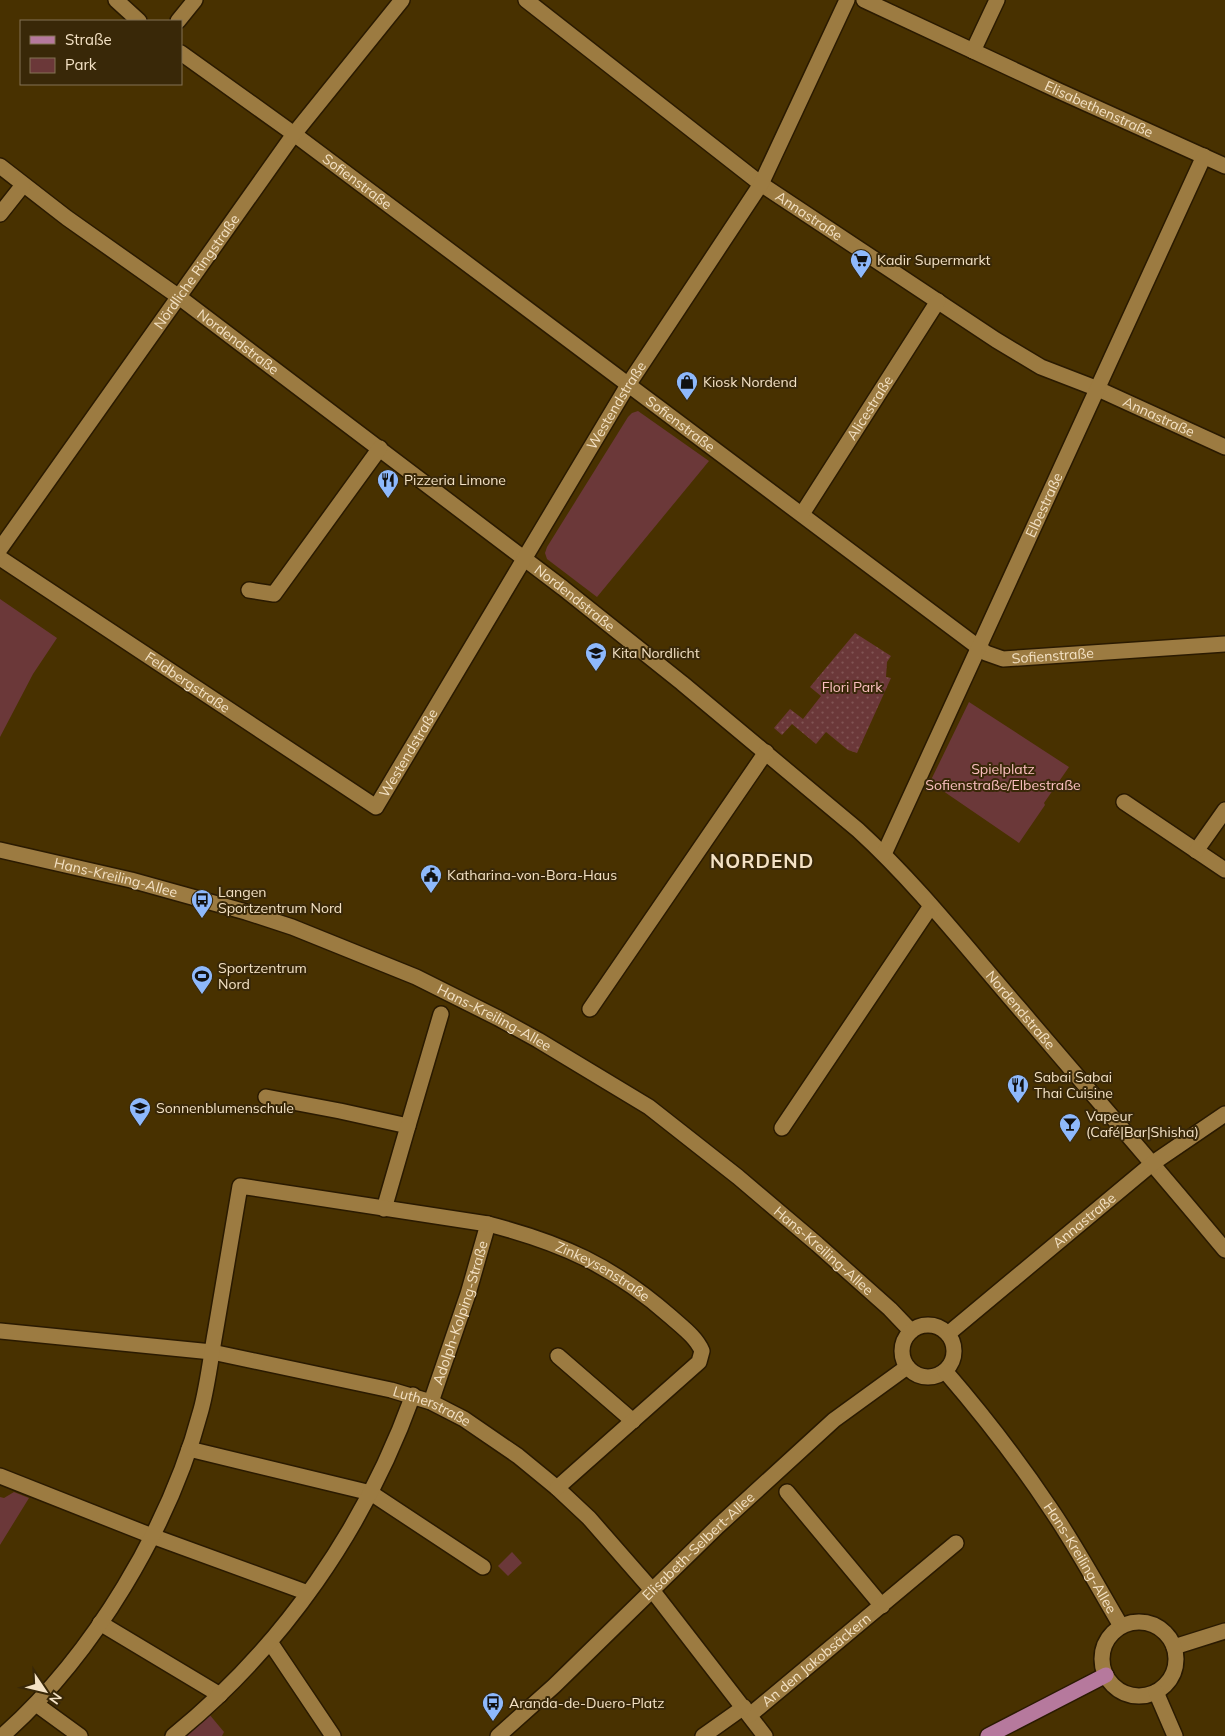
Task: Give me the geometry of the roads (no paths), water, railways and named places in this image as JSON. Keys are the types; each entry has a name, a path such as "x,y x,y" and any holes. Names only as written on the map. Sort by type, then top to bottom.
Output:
{"main road":[{"path":"988,1736 1106,1675"}],"street":[{"path":"116,0 138,20"},
{"path":"179,20 195,0"},
{"name":"Nördliche Ringstraße","path":"0,549 294,134 402,0"},
{"name":"Annastraße","path":"526,0 761,184 1041,367 1098,389 1225,447"},
{"name":"Westendstraße","path":"376,807 628,385 761,184 847,0"},
{"name":"Elisabethenstraße","path":"864,0 1225,166"},
{"path":"973,51 998,0"},
{"name":"Sofienstraße","path":"182,54 294,134 986,653 1003,659 1225,644"},
{"name":"Elbestraße","path":"884,854 1204,156"},
{"name":"Nordendstraße","path":"0,166 67,218 179,297 524,558 657,662 766,752 884,854 1153,1163 1225,1250"},
{"path":"0,214 23,185"},
{"name":"Alicestraße","path":"802,514 938,301"},
{"path":"249,590 274,594 380,448"},
{"name":"Feldbergstraße","path":"0,558 376,807"},
{"path":"590,1010 766,752"},
{"path":"1124,802 1225,870"},
{"path":"1196,851 1225,810"},
{"name":"Hans-Kreiling-Allee","path":"0,850 131,880 246,912 292,927 416,977 498,1018 649,1107 738,1177 790,1221 890,1309 911,1331"},
{"path":"782,1128 931,906"},
{"path":"384,1209 441,1014"},
{"path":"266,1097 408,1126"},
{"name":"Annastraße","path":"948,1333 1153,1163 1225,1114"},
{"name":"Zinkeysenstraße","path":"212,1352 240,1186 488,1224 519,1232 571,1250 625,1280 654,1302 699,1343 702,1357 699,1362 557,1488"},
{"name":"Adolph-Kolping-Straße","path":"431,1402 468,1294 488,1224"},
{"path":"926,1324 942,1328 948,1333 954,1342 955,1353 952,1363 945,1371 930,1377 913,1373 907,1367 903,1358 902,1348 905,1339 911,1331 918,1326 926,1324"},
{"name":"Lutherstraße","path":"0,1332 212,1352 413,1395 464,1419 490,1436 557,1488 589,1518 652,1590 765,1736"},
{"path":"2,1736 36,1704 65,1671 119,1594 152,1536 189,1449 202,1408 212,1352"},
{"path":"558,1356 633,1421"},
{"name":"Elisabeth-Selbert-Allee","path":"498,1736 554,1686 718,1526 834,1420 907,1367"},
{"name":"Hans-Kreiling-Allee","path":"945,1371 988,1422 1051,1509 1122,1626"},
{"path":"173,1736 220,1695 270,1642 340,1548 371,1493 399,1433 413,1395"},
{"path":"189,1449 371,1493 483,1567"},
{"path":"0,1476 152,1536 308,1593"},
{"name":"An den Jakobsäckern","path":"787,1492 882,1606"},
{"name":"An den Jakobsäckern","path":"747,1711 882,1606 956,1543"},
{"name":"Hans-Kreiling-Allee","path":"1106,1675 1103,1659 1106,1642 1122,1626 1132,1622 1153,1624 1166,1634 1174,1647"},
{"path":"100,1623 220,1695"},
{"path":"1106,1675 1112,1683 1127,1694 1137,1696 1156,1692 1171,1678 1175,1668 1174,1647 1225,1631"},
{"path":"270,1642 333,1736"},
{"path":"1156,1692 1174,1736"},
{"path":"36,1704 80,1736"},
{"path":"703,1736 747,1711"}],"place":[{"name":"Kadir Supermarkt","path":"861,279"},
{"name":"Kiosk Nordend","path":"687,401"},
{"name":"Pizzeria Limone","path":"388,499"},
{"name":"Kita Nordlicht","path":"596,672"},
{"name":"Katharina-von-Bora-Haus","path":"431,894"},
{"name":"Langen Sportzentrum Nord","path":"202,919"},
{"name":"Sportzentrum Nord","path":"202,995"},
{"name":"Sabai Sabai Thai Cuisine","path":"1018,1104"},
{"name":"Sonnenblumenschule","path":"140,1127"},
{"name":"Vapeur (Café|Bar|Shisha)","path":"1070,1143"},
{"name":"Aranda-de-Duero-Platz","path":"493,1722"}],"district":[{"name":"NORDEND","path":"762,861"}],"park label":[{"name":"Flori Park","path":"852,687"},
{"name":"Spielplatz Sofienstraße/Elbestraße","path":"1003,778"}]}
